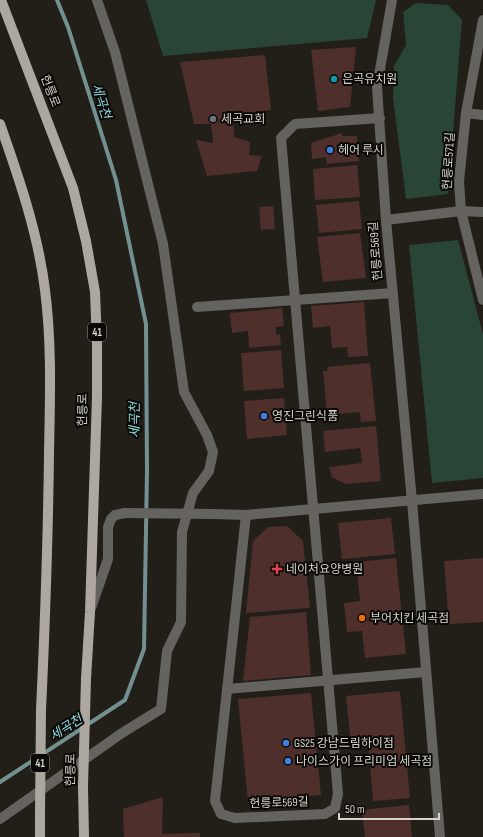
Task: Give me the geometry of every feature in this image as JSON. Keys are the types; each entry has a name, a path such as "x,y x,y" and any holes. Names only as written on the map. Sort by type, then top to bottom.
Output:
{"main road":[{"name":"헌릉로","path":"1,0 73,188 86,241 95,292 97,397 90,612 86,679 83,786 84,837"},
{"name":"41","path":"0,124 18,177 35,237 45,289 49,340 50,396 48,545 41,710 40,837"}],"street":[{"path":"0,819 122,733 161,709 167,652 180,622 182,532 193,493 209,471 213,452 207,435 184,392 163,244 115,52 97,0"},
{"name":"헌릉로569길","path":"392,0 377,87 386,220 412,501 440,837"},
{"name":"헌릉로571길","path":"483,20 466,113 459,181 461,211 483,300"},
{"path":"466,113 483,115"},
{"name":"헌릉로569길","path":"246,515 215,801 221,814 235,818 325,814 335,808 338,794 281,138 295,124 380,118"},
{"path":"386,220 461,211 483,212"},
{"path":"197,307 393,293"},
{"path":"90,612 108,559 108,527 111,519 115,515 125,513 246,515 483,494"},
{"path":"227,689 426,672"}],"green space":[{"path":"146,0 376,0 367,38 163,56"},
{"path":"416,3 448,5 462,20 448,194 406,199 393,98 394,66 406,45 403,12"},
{"path":"458,240 483,334 483,478 432,483 409,245"}],"building":[{"name":"은곡유치원","path":"356,47 350,107 318,111 311,50"},
{"name":"세곡교회","path":"265,55 271,110 233,114 234,137 250,142 249,155 262,156 257,171 207,176 196,140 213,143 211,124 194,124 180,62"},
{"path":"342,133 342,136 357,136 359,161 327,164 326,157 312,159 311,143"},
{"path":"357,165 360,197 315,200 313,169"},
{"path":"359,201 362,229 319,233 316,205"},
{"path":"273,206 275,229 261,230 259,207"},
{"path":"360,233 366,278 323,282 317,237"},
{"path":"364,302 368,356 348,357 347,347 332,348 330,326 313,328 311,306"},
{"path":"282,308 284,326 276,327 276,335 280,334 281,345 249,348 248,331 232,333 230,313"},
{"path":"281,350 284,388 244,391 241,353"},
{"path":"370,363 376,421 361,422 360,412 327,415 323,371 328,371 327,367"},
{"path":"284,398 287,435 247,439 244,401"},
{"path":"376,426 381,481 345,484 332,477 329,467 362,463 360,448 325,452 323,431"},
{"path":"391,518 395,554 342,559 338,523"},
{"path":"287,526 303,541 310,608 246,613 253,541 268,527"},
{"path":"396,558 406,654 365,658 362,631 347,632 344,603 360,601 356,562"},
{"path":"483,558 483,622 449,624 444,561"},
{"path":"306,612 311,675 243,681 250,617"},
{"path":"400,691 410,798 373,801 368,742 351,744 346,696"},
{"path":"311,693 321,795 248,802 238,699"},
{"path":"163,797 162,834 200,833 200,837 124,837 123,809"},
{"path":"409,805 412,837 365,837 362,810"}],"waterway":[{"name":"세곡천","path":"0,782 125,700 144,649 147,470 146,324 116,180 68,27 57,0"}],"place":[{"name":"은곡유치원","path":"334,79"},
{"name":"세곡교회","path":"213,119"},
{"name":"헤어 루시","path":"330,150"},
{"name":"영진그린식품","path":"264,416"},
{"name":"네이처요양병원","path":"277,569"},
{"name":"부어치킨 세곡점","path":"362,618"},
{"name":"GS25 강남드림하이점","path":"286,743"},
{"name":"나이스가이 프리미엄 세곡점","path":"288,761"}]}
